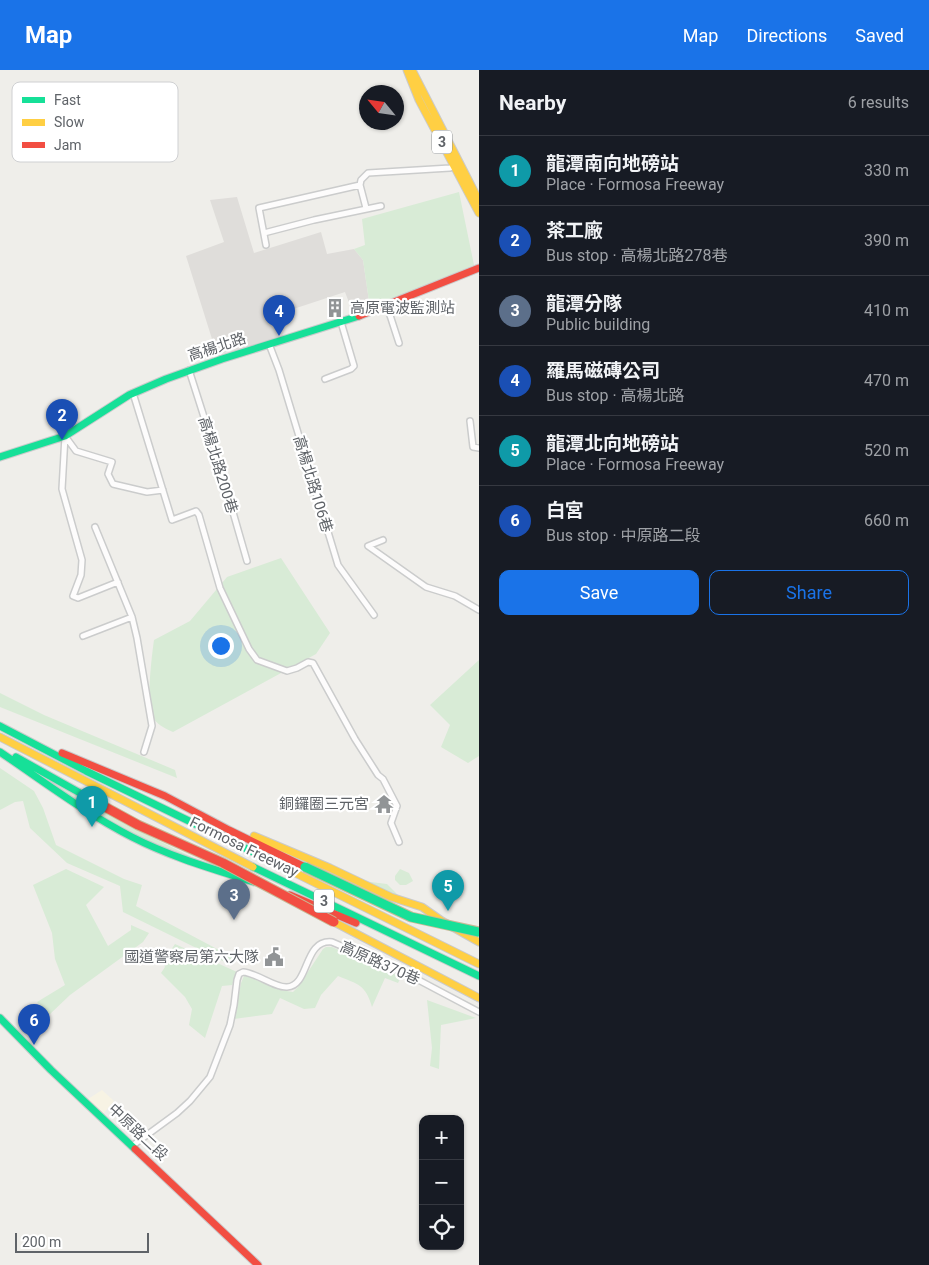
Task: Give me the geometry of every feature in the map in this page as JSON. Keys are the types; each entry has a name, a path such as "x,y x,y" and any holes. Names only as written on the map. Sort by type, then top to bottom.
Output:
{"main road":[{"name":"3","path":"406,70 420,100 478,198"},
{"name":"3","path":"412,70 479,213"},
{"name":"高楊北路","path":"0,457 65,436 133,393 189,370 387,306 452,277 479,268"},
{"name":"Formosa Freeway","path":"0,726 86,771 284,866 479,964"},
{"path":"13,733 165,796 229,830 411,917 479,932"},
{"name":"Formosa Freeway","path":"0,737 222,852 479,976"},
{"path":"0,750 106,822 153,846 181,858 296,897 376,931 401,938"},
{"path":"0,750 138,825 223,863 479,998"},
{"path":"200,814 330,868 382,893 422,907 479,942"},
{"name":"中原路二段","path":"0,1018 51,1070 258,1265"}],"street":[{"path":"266,245 259,208 361,183 368,173 372,172 457,165"},
{"path":"361,183 366,208"},
{"path":"264,233 381,206"},
{"path":"387,306 399,343"},
{"path":"325,379 352,369 354,366 341,322"},
{"name":"高楊北路106巷","path":"269,344 282,379 338,565 374,615"},
{"name":"高楊北路200巷","path":"189,370 247,561"},
{"path":"133,393 172,520 196,511 199,515 220,588 249,649 257,660 287,671 308,662 314,663 355,739 378,775 383,779 397,806 391,823 399,842"},
{"path":"470,421 473,447 479,448"},
{"path":"65,436 76,452 112,462 108,474 113,484 147,492 163,490"},
{"path":"65,436 62,489 82,560 81,575 73,596 78,598 118,582"},
{"path":"95,526 132,617 152,726 144,752"},
{"path":"382,540 368,546 426,586 455,596 479,610"},
{"path":"83,636 132,617"},
{"name":"高原路370巷","path":"132,1146 177,1113 210,1077 230,1025 237,980 239,974 243,972 252,973 282,987 288,987 298,982 319,943 324,941 332,942 411,976 479,1012"}],"shaded area":[{"path":"237,197 254,253 321,232 327,254 354,249 363,260 370,308 353,313 345,292 272,316 279,337 217,355 186,256 224,242 210,200"},
{"path":"102,1090 114,1101 103,1114 88,1099"}],"green space":[{"path":"459,192 474,265 370,308 363,260 354,249 365,245 362,219"},
{"path":"281,558 330,633 316,654 173,732 161,726 152,716 149,701 154,640 190,621 227,577"},
{"path":"479,660 479,756 468,763 441,747 450,725 430,705"},
{"path":"0,693 44,715 175,770 177,778 0,707"},
{"path":"0,768 34,791 43,808 56,845 124,879 142,885 136,906 234,958 231,965 123,912 120,886 67,863 30,828 23,801 15,802 0,810"},
{"path":"37,774 141,832 202,862 165,849 118,826"},
{"path":"66,869 104,887 86,905 108,946 131,930 131,925 149,933 143,942 70,995 49,1015 37,1002 65,985 55,959 52,933 33,885"},
{"path":"400,869 409,873 413,881 406,885 400,885 395,880 395,876"},
{"path":"363,881 387,884 398,895 376,888"},
{"path":"175,944 237,972 232,985 222,986 205,1038 189,1025 192,1009 185,997 161,973 165,967 163,962"},
{"path":"326,947 332,947 401,977 398,983 385,978 372,1007 367,994 360,986 338,976 321,995 315,1008 304,1009 280,998 272,1014 234,1019 244,976 280,990 293,992"},
{"path":"427,1000 476,1018 441,1025 439,1069 430,1066 432,1048"}],"traffic: fast":[{"path":"0,457 65,436 129,395 166,379 222,359 359,316"},
{"path":"0,726 86,771 257,854"},
{"path":"0,752 81,807 132,837 177,857 254,882"},
{"path":"16,757 96,802"},
{"path":"253,867 479,976"},
{"path":"305,867 411,917 479,932"},
{"path":"0,1018 51,1070 135,1149"}],"traffic: slow":[{"path":"407,70 419,100 479,213"},
{"path":"412,70 479,201"},
{"path":"0,737 253,867"},
{"path":"254,836 330,868 391,897 422,907 479,942"},
{"path":"257,854 479,964"},
{"path":"334,922 479,998"}],"traffic: jam":[{"path":"359,316 479,268"},
{"path":"62,753 165,796 305,867"},
{"path":"96,802 138,825 223,863 334,922"},
{"path":"290,895 356,923"},
{"path":"135,1149 258,1265"}],"place":[{"name":"高原電波監測站","path":"335,308"},
{"name":"羅馬磁磚公司","path":"279,336"},
{"name":"茶工廠","path":"62,440"},
{"name":"銅鑼圈三元宮","path":"384,804"},
{"name":"龍潭南向地磅站","path":"92,827"},
{"name":"龍潭北向地磅站","path":"448,911"},
{"name":"龍潭分隊","path":"234,920"},
{"name":"國道警察局第六大隊","path":"274,957"},
{"name":"白宮","path":"34,1045"}]}
